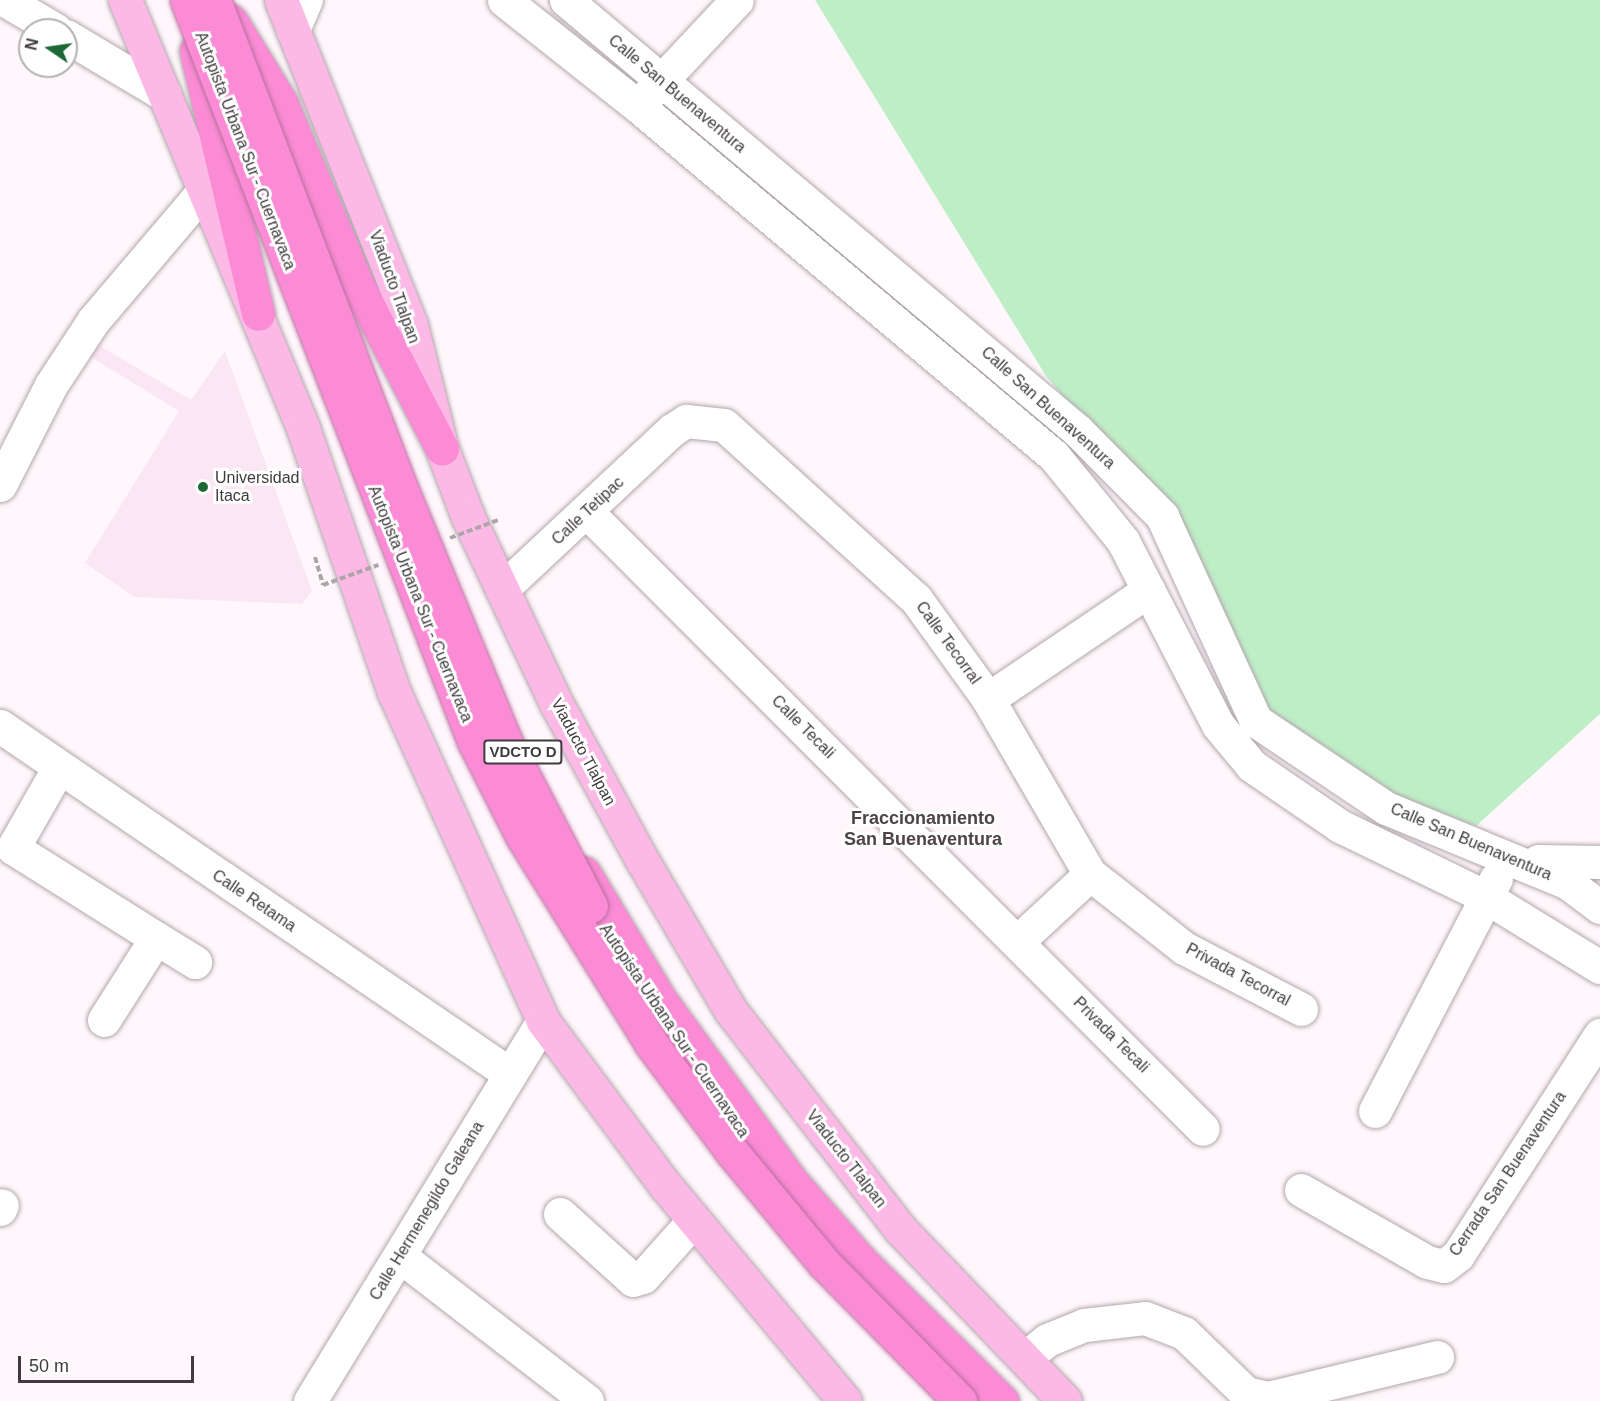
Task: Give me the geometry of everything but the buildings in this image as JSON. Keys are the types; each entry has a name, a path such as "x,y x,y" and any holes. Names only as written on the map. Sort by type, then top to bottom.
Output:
{"highway":[{"path":"202,2 258,314"},
{"path":"202,2 281,103 358,286 442,449"},
{"name":"VDCTO D","path":"202,2 364,470 518,840 633,1035 818,1267 943,1401"},
{"name":"VDCTO D","path":"202,2 498,702 611,924 661,1001 792,1182 861,1261 1002,1401"},
{"name":"Autopista Urbana Sur - Cuernavaca","path":"202,2 474,741 523,837 651,1044 733,1153 824,1263 960,1401"},
{"name":"Autopista Urbana Sur - Cuernavaca","path":"202,2 505,741 551,835 605,930 748,1141 842,1256 985,1401"}],"main road":[{"path":"125,0 258,314 303,428 394,692 543,1021 694,1220 845,1401"},
{"name":"Viaducto Tlalpan","path":"281,0 411,325 442,449 502,589 556,703 731,1011 901,1230 1065,1401"}],"street":[{"path":"5,0 36,18"},
{"path":"293,30 306,0"},
{"name":"Calle San Buenaventura","path":"504,0 639,107 1054,456 1123,541 1218,725 1252,766 1340,826 1486,897 1600,967"},
{"name":"Calle San Buenaventura","path":"566,0 658,80 839,226 1078,431 1162,516 1256,721 1386,808 1568,883 1600,907"},
{"path":"639,107 658,80 740,2 737,0"},
{"path":"78,43 165,95"},
{"path":"0,485 51,385 93,321 204,190"},
{"name":"Calle Tecorral","path":"672,430 686,421 724,425 916,599 988,699 1090,874"},
{"name":"Calle Tetipac","path":"502,589 588,513 672,430"},
{"name":"Calle Tecali","path":"588,513 1018,941"},
{"path":"988,699 1149,590"},
{"name":"Calle Retama","path":"0,726 58,769 510,1074"},
{"path":"58,769 13,848 195,962"},
{"path":"1375,1111 1507,858 1575,865 1600,862"},
{"path":"1018,941 1090,874"},
{"name":"Privada Tecorral","path":"1090,874 1184,948 1301,1009"},
{"path":"104,1020 156,938"},
{"name":"Privada Tecali","path":"1018,941 1203,1129"},
{"name":"Calle Hermenegildo Galeana","path":"310,1401 401,1257 543,1021"},
{"name":"Cerrada San Buenaventura","path":"1300,1190 1427,1262 1444,1266 1458,1255 1600,1035"},
{"path":"560,1214 633,1280 643,1276 694,1220"},
{"path":"401,1257 587,1401"},
{"path":"1025,1358 1047,1340 1084,1325 1145,1318 1184,1333 1246,1393 1268,1398 1437,1357"}],"path":[{"path":"313,546 323,585"}],"shaded area":[{"name":"Universidad Itaca","path":"97,344 191,400 225,351 312,591 302,604 134,597 85,563 179,411 89,356"}],"green space":[{"path":"815,0 1600,0 1600,714 1476,826 1389,795 1246,697 1121,464 1046,376"}],"place":[{"name":"Universidad Itaca","path":"203,487"}],"district":[{"name":"Fraccionamiento San Buenaventura","path":"923,829"}]}
